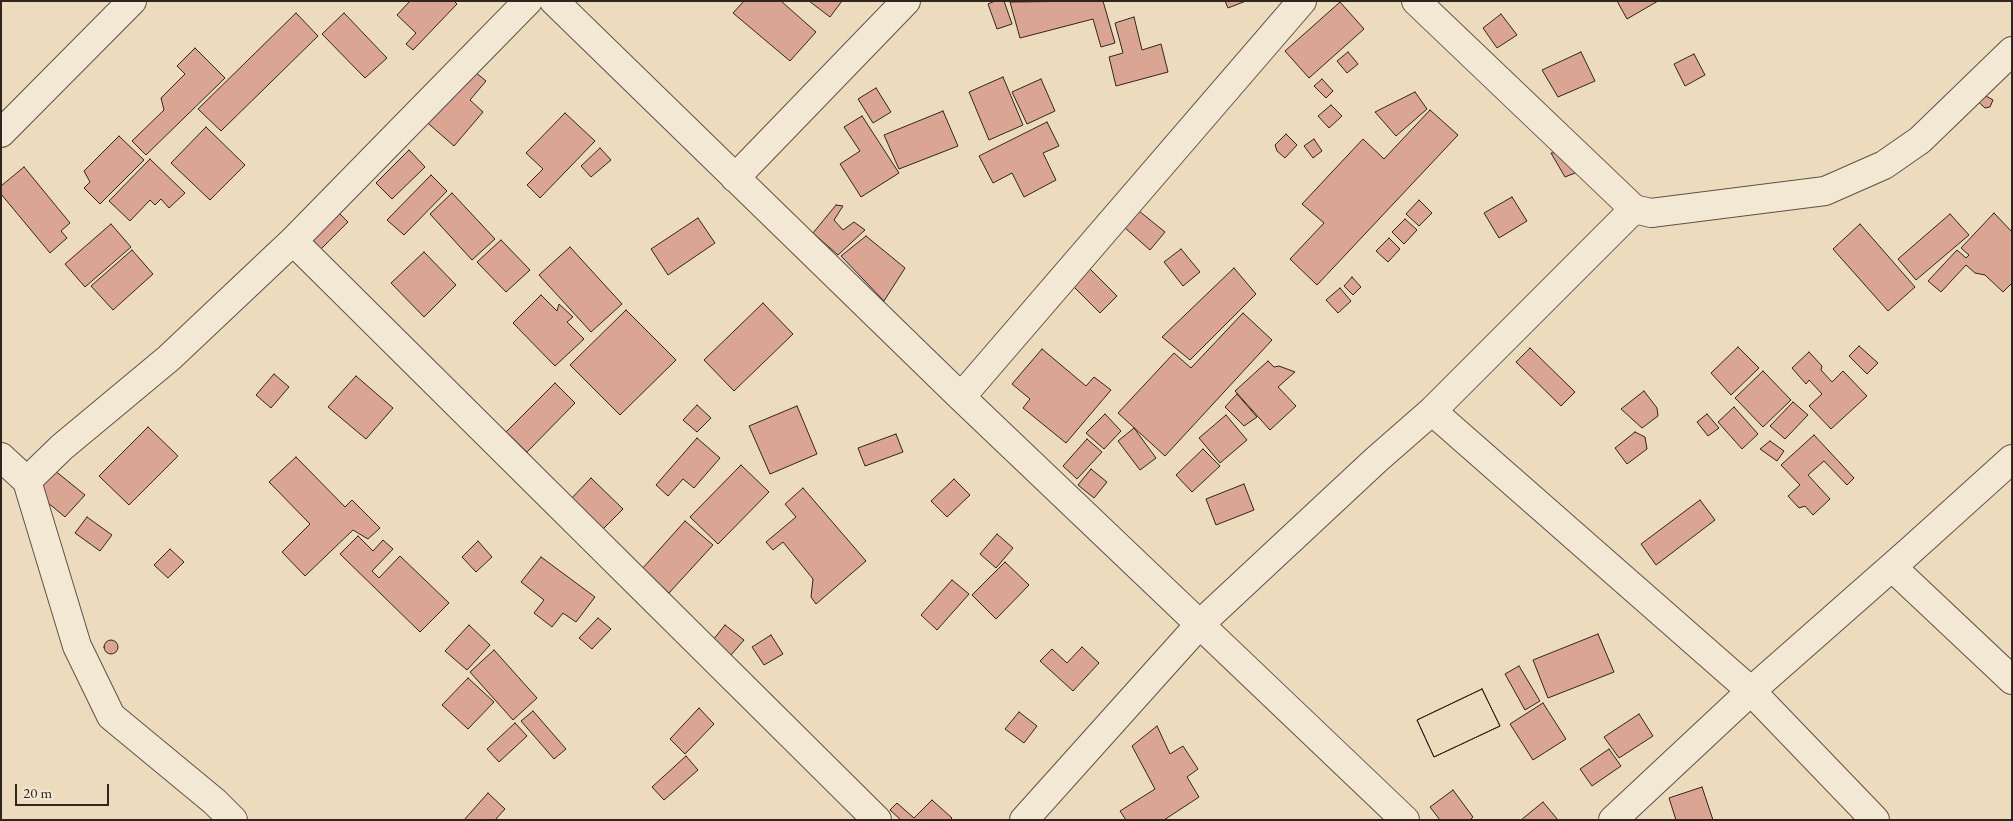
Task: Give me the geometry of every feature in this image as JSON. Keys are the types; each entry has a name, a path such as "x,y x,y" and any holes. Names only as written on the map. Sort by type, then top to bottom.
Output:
{"street":[{"path":"1,133 132,1"},
{"path":"27,482 62,447 169,358 293,240 528,1"},
{"path":"554,1 961,397 1405,820"},
{"path":"736,178 906,1"},
{"path":"961,397 1302,1"},
{"path":"1416,1 1634,209 1651,213 1663,213 1825,191 1884,165 1920,140 2012,51"},
{"path":"1024,820 1200,625 1376,460 1432,411 1634,209"},
{"path":"293,240 877,820"},
{"path":"1432,411 1751,691 1875,820"},
{"path":"1,457 27,482 77,646 110,716 216,802 233,820"},
{"path":"1613,820 1751,691 2012,458"},
{"path":"1892,567 2012,680"}],"building":[{"path":"410,1 454,1 457,4 413,50 406,44 416,33 397,15"},
{"path":"744,1 781,1 816,32 790,61 733,13"},
{"path":"809,1 842,1 830,17"},
{"path":"995,1 1004,1 1012,24 997,29 988,4"},
{"path":"1103,1 1115,43 1101,47 1093,19 1020,38 1010,2"},
{"path":"1225,1 1246,1 1228,8"},
{"path":"1617,1 1658,1 1627,19"},
{"path":"1340,2 1364,29 1309,78 1285,51"},
{"path":"296,13 318,36 221,131 198,109"},
{"path":"344,13 387,58 365,78 322,34"},
{"path":"1501,14 1517,35 1497,48 1483,28"},
{"path":"1134,17 1142,50 1161,44 1168,72 1116,86 1109,57 1123,53 1115,23"},
{"path":"195,48 225,78 146,155 132,141 164,110 161,98 185,74 177,66"},
{"path":"1348,52 1358,64 1347,73 1337,61"},
{"path":"1581,52 1595,81 1558,97 1542,70"},
{"path":"1694,54 1705,75 1685,86 1674,64"},
{"path":"468,66 486,81 470,100 483,112 454,146 422,118"},
{"path":"1003,77 1023,125 989,140 969,92"},
{"path":"1041,79 1055,111 1027,124 1012,92"},
{"path":"1322,79 1333,91 1326,98 1314,86"},
{"path":"876,88 891,112 873,123 858,99"},
{"path":"1984,89 1986,96 1993,100 1990,107 1985,108 1972,96"},
{"path":"1415,92 1427,109 1396,136 1375,112"},
{"path":"1331,105 1342,116 1329,128 1318,116"},
{"path":"1430,110 1458,135 1317,285 1290,259 1324,223 1302,204 1363,139 1384,159"},
{"path":"943,111 958,146 899,169 884,135"},
{"path":"565,113 595,141 540,198 527,185 543,169 526,153"},
{"path":"862,116 899,173 861,197 840,164 860,151 844,127"},
{"path":"1047,122 1059,146 1043,153 1056,180 1024,197 1012,173 993,183 979,156"},
{"path":"206,127 245,165 210,200 171,163"},
{"path":"1286,134 1297,145 1285,158 1277,151 1275,145"},
{"path":"119,136 144,160 100,204 84,188 90,182 84,171"},
{"path":"1314,139 1322,151 1313,158 1304,146"},
{"path":"600,148 611,160 591,177 581,166"},
{"path":"409,150 425,167 392,199 376,183"},
{"path":"1569,152 1585,169 1565,177 1551,153"},
{"path":"150,159 185,193 169,208 161,199 155,205 150,200 130,221 109,201"},
{"path":"24,167 70,223 61,231 67,238 50,253 1,194 1,186"},
{"path":"431,175 447,191 404,235 387,220"},
{"path":"452,193 495,239 472,260 430,214"},
{"path":"1512,197 1527,221 1499,238 1484,213"},
{"path":"1419,200 1432,213 1419,226 1406,214"},
{"path":"836,205 843,206 834,220 843,230 854,222 865,230 838,255 813,233"},
{"path":"332,206 348,222 315,255 300,239"},
{"path":"1139,211 1165,232 1150,250 1124,227"},
{"path":"1994,213 2012,232 2012,283 2003,292 1985,275 1975,273 1966,265 1941,292 1928,281 1957,250 1966,258 1969,255 1961,248"},
{"path":"1950,214 1969,235 1916,280 1898,259"},
{"path":"698,218 715,243 668,275 651,249"},
{"path":"1405,219 1417,230 1404,244 1392,232"},
{"path":"111,224 131,247 85,287 65,264"},
{"path":"1860,224 1915,287 1888,311 1833,249"},
{"path":"866,236 905,268 884,301 841,256"},
{"path":"1389,238 1400,249 1388,262 1376,251"},
{"path":"501,240 530,270 506,292 477,262"},
{"path":"570,247 622,304 591,332 539,275"},
{"path":"1181,249 1200,272 1183,286 1164,262"},
{"path":"132,250 153,274 113,310 91,286"},
{"path":"424,252 456,285 424,317 391,283"},
{"path":"1088,267 1117,296 1100,313 1071,284"},
{"path":"1234,268 1256,294 1190,360 1162,337"},
{"path":"1352,277 1361,287 1353,295 1344,286"},
{"path":"1340,288 1351,301 1338,313 1326,300"},
{"path":"541,295 557,311 559,304 573,317 567,322 584,339 555,366 513,323"},
{"path":"763,303 793,334 734,391 704,360"},
{"path":"626,310 676,360 620,415 570,365"},
{"path":"1243,313 1272,340 1165,456 1118,413 1174,353 1191,368"},
{"path":"1859,346 1878,363 1867,374 1849,356"},
{"path":"1738,347 1759,368 1731,395 1711,373"},
{"path":"1530,348 1575,392 1561,406 1516,362"},
{"path":"1042,349 1086,386 1094,377 1111,390 1066,443 1023,408 1030,399 1012,384"},
{"path":"1809,352 1822,366 1821,370 1832,382 1843,371 1867,396 1831,429 1809,406 1822,394 1809,380 1806,384 1792,368"},
{"path":"1268,361 1274,367 1279,366 1295,372 1278,387 1296,406 1270,430 1235,391"},
{"path":"1763,371 1791,400 1763,427 1735,398"},
{"path":"274,374 289,387 271,408 256,395"},
{"path":"356,376 393,408 366,439 328,407"},
{"path":"555,383 575,403 527,452 506,432"},
{"path":"1644,391 1657,408 1658,416 1642,428 1621,409"},
{"path":"1237,394 1257,417 1244,426 1225,407"},
{"path":"1793,402 1808,415 1785,439 1770,426"},
{"path":"697,405 711,418 697,432 683,420"},
{"path":"797,406 817,454 770,474 749,426"},
{"path":"1734,407 1758,434 1742,449 1718,422"},
{"path":"1105,414 1121,431 1104,449 1086,433"},
{"path":"1707,414 1719,428 1708,436 1697,422"},
{"path":"1226,415 1247,440 1220,463 1199,438"},
{"path":"148,427 178,456 129,505 99,476"},
{"path":"1134,428 1156,458 1140,470 1118,441"},
{"path":"1635,432 1645,437 1647,449 1627,464 1615,448"},
{"path":"896,434 903,452 865,466 858,448"},
{"path":"1814,435 1854,478 1847,485 1824,461 1808,475 1830,499 1813,515 1805,506 1799,508 1788,496 1800,485 1781,465"},
{"path":"697,438 720,458 694,488 683,479 668,496 656,485"},
{"path":"1087,439 1102,452 1077,479 1063,466"},
{"path":"1770,441 1784,451 1777,461 1760,449"},
{"path":"1203,449 1220,466 1192,492 1176,475"},
{"path":"296,457 345,507 352,500 380,528 368,539 353,530 305,576 282,552 310,524 269,482"},
{"path":"741,465 769,492 718,544 690,517"},
{"path":"1091,469 1107,482 1094,498 1078,485"},
{"path":"54,470 85,495 65,517 35,492"},
{"path":"591,478 623,509 600,532 568,502"},
{"path":"954,479 970,495 947,517 931,501"},
{"path":"1244,484 1254,510 1216,525 1206,499"},
{"path":"803,488 866,561 816,604 811,597 813,579 783,542 773,550 766,542 796,517 785,504"},
{"path":"1700,500 1715,520 1656,565 1641,544"},
{"path":"87,517 112,535 100,551 75,533"},
{"path":"685,521 713,545 669,593 642,569"},
{"path":"997,534 1013,548 996,568 980,554"},
{"path":"358,536 373,551 383,540 393,549 372,571 379,578 400,556 449,603 420,632 340,554"},
{"path":"478,541 492,557 476,572 462,557"},
{"path":"170,549 184,562 168,578 154,565"},
{"path":"541,557 595,597 576,622 563,613 552,627 534,613 544,600 521,582"},
{"path":"1005,562 1029,585 996,619 972,595"},
{"path":"952,580 969,594 937,630 921,615"},
{"path":"598,618 611,629 592,649 579,638"},
{"path":"469,625 490,645 467,670 445,651"},
{"path":"725,625 744,640 731,655 713,640"},
{"path":"1598,634 1614,672 1548,698 1533,660"},
{"path":"771,635 783,654 764,665 752,647"},
{"path":"108,640 114,640 118,647 114,654 108,654 104,650 104,644"},
{"path":"1082,647 1099,663 1073,691 1040,661 1052,649 1067,663"},
{"path":"494,650 537,698 513,720 470,672"},
{"path":"1519,666 1540,701 1525,710 1505,674"},
{"path":"468,678 494,702 468,729 442,705"},
{"path":"1482,689 1500,726 1434,757 1417,720"},
{"path":"1482,689 1500,726 1434,757 1417,720"},
{"path":"1543,703 1566,739 1533,760 1510,724"},
{"path":"699,708 714,724 685,754 670,739"},
{"path":"533,711 566,749 554,759 521,721"},
{"path":"1019,712 1037,726 1024,743 1005,729"},
{"path":"1639,714 1653,736 1619,758 1604,737"},
{"path":"515,723 527,736 499,762 487,749"},
{"path":"1157,726 1170,754 1183,746 1198,769 1187,777 1199,797 1164,820 1126,820 1120,811 1155,789 1132,746"},
{"path":"1609,749 1621,766 1592,786 1580,769"},
{"path":"686,756 698,770 664,800 652,787"},
{"path":"1702,787 1713,820 1676,820 1669,798"},
{"path":"1453,790 1473,817 1470,820 1440,820 1430,807"},
{"path":"488,793 505,809 495,820 464,820"},
{"path":"932,800 952,818 950,820 901,820 890,810 897,803 914,818"},
{"path":"1543,802 1558,820 1521,820"}]}
